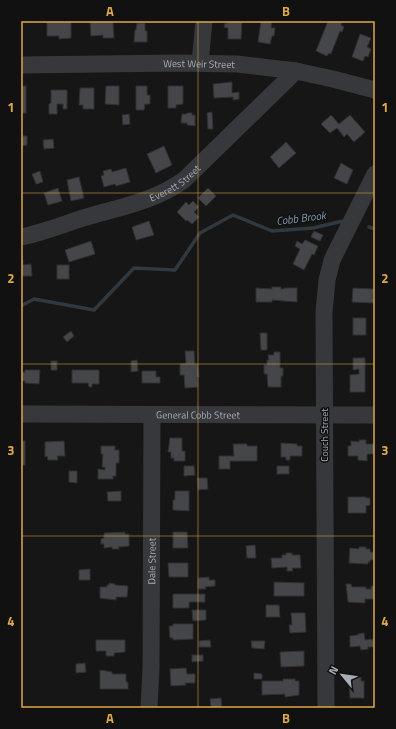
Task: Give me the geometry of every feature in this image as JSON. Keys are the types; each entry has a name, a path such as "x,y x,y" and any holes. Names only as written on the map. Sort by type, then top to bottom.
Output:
{"street":[{"path":"200,63 204,21"},
{"name":"West Weir Street","path":"21,65 200,63 256,66 296,71 375,90"},
{"name":"Everett Street","path":"21,237 47,231 158,196 170,190 184,180 296,71"},
{"name":"Couch Street","path":"326,708 324,312 327,280 332,260 375,174"},
{"name":"General Cobb Street","path":"21,414 375,415"},
{"name":"Dale Street","path":"149,708 151,660 152,415"}],"building":[{"path":"47,21 71,21 71,38 59,39 59,36 47,36"},
{"path":"113,21 114,38 103,38 103,35 91,36 90,22"},
{"path":"228,21 242,21 241,39 228,39 228,28 224,27 225,23 228,23"},
{"path":"261,21 272,21 271,28 275,28 274,36 272,36 270,44 258,42"},
{"path":"328,21 342,21 341,25 344,27 342,32 340,31 331,54 329,53 327,56 316,51"},
{"path":"137,23 145,23 147,42 134,42"},
{"path":"360,34 371,38 367,47 371,49 368,57 365,56 363,61 352,57"},
{"path":"232,82 232,93 239,92 239,99 233,100 233,97 214,98 213,84"},
{"path":"21,86 26,86 26,113 21,113"},
{"path":"106,86 119,86 119,105 105,104"},
{"path":"136,86 147,86 147,95 150,95 150,104 145,104 144,110 136,110"},
{"path":"168,86 183,86 183,104 176,105 176,108 168,108"},
{"path":"80,88 94,88 94,109 83,109 83,105 79,105"},
{"path":"51,90 67,90 67,109 63,109 63,104 57,104 57,114 49,114"},
{"path":"212,112 213,129 208,129 207,113"},
{"path":"192,113 192,115 195,115 195,126 187,125 187,123 181,123 182,114"},
{"path":"129,114 130,124 123,125 122,115"},
{"path":"331,115 339,124 350,115 365,132 354,142 347,134 344,137 337,128 330,133 321,124"},
{"path":"21,136 27,136 27,145 21,146"},
{"path":"53,139 54,148 44,149 43,140"},
{"path":"286,142 296,153 279,168 270,157"},
{"path":"164,146 172,165 156,173 147,154"},
{"path":"341,163 353,170 347,184 334,178"},
{"path":"126,168 130,182 116,186 115,184 104,187 101,176 104,175 103,171 111,169 112,172"},
{"path":"40,171 43,182 36,184 32,174"},
{"path":"79,177 84,198 71,201 67,180"},
{"path":"58,188 62,201 48,205 44,193"},
{"path":"208,188 216,196 206,206 198,198"},
{"path":"193,201 199,207 194,212 199,217 192,224 187,220 186,221 177,212 186,202 189,205"},
{"path":"149,221 154,235 136,240 132,227"},
{"path":"314,231 323,235 320,241 311,237"},
{"path":"305,240 318,246 304,270 293,264 300,249 295,246 297,241 302,244"},
{"path":"91,241 95,254 69,262 65,250"},
{"path":"21,260 23,260 23,265 31,264 32,276 22,276"},
{"path":"57,265 69,265 69,279 57,279"},
{"path":"272,287 281,287 281,289 297,288 297,302 272,300 272,302 256,302 256,288 272,289"},
{"path":"353,288 374,289 373,299 375,299 375,303 352,302"},
{"path":"353,318 366,318 366,335 353,335"},
{"path":"71,331 74,336 67,342 63,337"},
{"path":"260,333 267,333 267,350 261,350"},
{"path":"185,351 194,351 195,364 198,364 198,387 185,388 184,375 180,375 180,364 186,363"},
{"path":"274,352 280,352 280,368 283,368 281,387 268,387 267,374 264,374 264,365 267,365 267,360 269,360 268,355 274,355"},
{"path":"353,358 365,358 365,392 350,392 350,375 359,374 359,369 353,370"},
{"path":"137,360 138,371 131,372 131,361"},
{"path":"51,361 57,361 57,370 51,370"},
{"path":"25,370 40,370 39,384 25,383 25,381 21,381 21,372 25,372"},
{"path":"72,370 99,370 99,384 92,384 92,387 89,387 88,383 72,383"},
{"path":"142,371 156,371 156,377 160,377 160,383 142,383"},
{"path":"170,438 182,438 182,451 185,451 185,461 174,461 174,458 171,458 171,452 168,452"},
{"path":"359,440 366,440 366,444 375,444 375,454 367,454 367,461 358,460 358,456 348,456 348,446 351,446 351,441 359,442"},
{"path":"21,441 25,441 25,465 21,465"},
{"path":"64,441 65,456 57,456 58,460 48,460 47,456 45,457 45,442"},
{"path":"281,443 297,444 297,446 302,446 302,456 290,456 290,460 286,460 286,457 281,457"},
{"path":"233,444 257,446 257,461 230,461 230,469 219,469 219,456 234,456"},
{"path":"101,446 115,446 115,450 119,450 119,463 116,463 116,476 113,476 113,479 98,479 98,469 105,470 105,467 102,467 103,454 101,454"},
{"path":"184,466 194,466 195,475 184,476"},
{"path":"277,466 289,466 289,474 277,474"},
{"path":"69,471 77,471 77,483 69,482"},
{"path":"197,478 207,478 208,489 198,490"},
{"path":"121,491 121,501 108,501 107,492"},
{"path":"175,491 189,491 189,511 173,510"},
{"path":"348,497 370,498 370,505 366,506 366,513 348,513"},
{"path":"125,532 125,534 129,534 129,546 118,547 119,549 112,549 112,547 104,548 104,544 101,544 101,539 104,538 104,533"},
{"path":"173,532 187,532 188,548 173,548"},
{"path":"255,545 256,558 247,558 246,546"},
{"path":"359,547 366,547 366,549 370,549 370,552 375,552 375,560 370,560 368,564 349,563 350,548 359,549"},
{"path":"286,553 300,555 301,568 292,568 293,571 287,571 287,567 272,568 271,558 282,558 282,555 286,555"},
{"path":"168,563 188,563 188,577 169,577"},
{"path":"90,569 90,580 79,580 79,570"},
{"path":"209,577 209,580 215,580 215,586 205,587 206,589 198,589 198,578"},
{"path":"274,582 304,583 304,596 274,596"},
{"path":"109,583 128,586 127,597 116,597 116,600 100,598 100,587 107,587"},
{"path":"346,584 351,584 352,587 366,587 366,589 371,589 371,586 375,586 375,599 365,599 365,603 348,602"},
{"path":"173,594 205,594 205,602 189,602 189,608 173,608"},
{"path":"266,605 279,605 280,617 266,617"},
{"path":"192,610 206,610 206,620 193,621"},
{"path":"291,613 305,613 306,632 290,633 289,625 292,625"},
{"path":"173,624 193,624 193,639 173,640 173,638 170,638 169,626 173,626"},
{"path":"364,633 365,640 373,639 374,647 368,647 368,649 361,650 360,646 350,647 350,636"},
{"path":"96,640 125,640 125,652 114,653 114,656 106,656 106,651 96,651"},
{"path":"210,640 211,647 199,647 199,641"},
{"path":"251,641 265,641 264,649 252,648"},
{"path":"304,651 304,666 281,667 280,652"},
{"path":"192,655 203,655 203,661 192,662"},
{"path":"85,663 86,672 76,673 76,664"},
{"path":"186,668 187,674 195,674 195,683 185,683 186,685 171,686 170,669"},
{"path":"100,670 112,672 112,674 126,674 128,689 100,689"},
{"path":"254,673 262,674 262,679 254,679"},
{"path":"361,677 361,681 364,681 364,698 350,698 349,682 352,682 352,678"},
{"path":"283,679 295,679 295,681 299,681 299,695 285,697 285,694 262,695 262,681 283,681"},
{"path":"221,698 222,708 211,708 210,699"}],"waterway":[{"name":"Cobb Brook","path":"21,306 34,299 94,310 134,268 175,270 200,233 233,215 272,231 313,228 343,221"},
{"name":"Cobb Brook","path":"369,227 375,229"}]}
